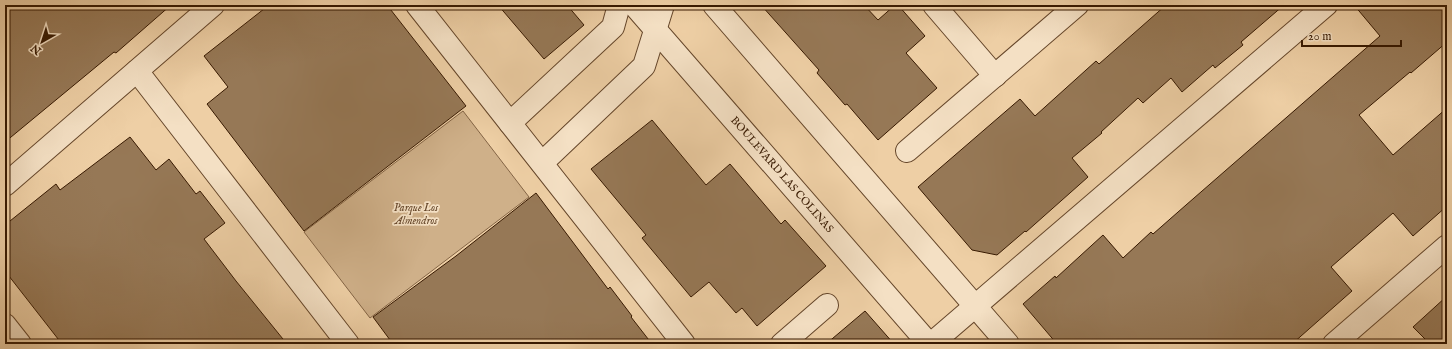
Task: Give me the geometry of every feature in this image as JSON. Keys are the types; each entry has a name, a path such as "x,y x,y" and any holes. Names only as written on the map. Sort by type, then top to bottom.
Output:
{"street":[{"path":"5,185 213,5"},
{"path":"417,5 684,344"},
{"path":"510,123 613,27 619,5"},
{"name":"BOULEVARD LAS COLINAS","path":"634,5 930,344"},
{"path":"542,163 644,66 663,5"},
{"path":"714,5 1008,344"},
{"path":"934,5 995,76"},
{"path":"907,151 1077,5"},
{"path":"930,344 1326,5"},
{"path":"137,71 348,344"},
{"path":"1334,344 1447,246"},
{"path":"782,344 827,305"},
{"path":"5,325 20,344"}],"green space":[{"name":"Parque Los Almendros","path":"463,111 529,197 370,318 304,232"}],"building":[{"path":"5,5 171,5 116,53 114,52 5,142"},
{"path":"269,5 387,5 466,106 304,231 207,104 228,87 204,56"},
{"path":"498,5 567,5 584,25 544,59"},
{"path":"761,5 864,5 878,20 895,5 898,5 925,36 906,53 937,88 878,140 847,104 845,105 817,73 819,70"},
{"path":"1166,5 1284,5 1241,42 1243,45 1215,68 1213,65 1182,92 1171,78 1143,103 1138,98 1101,132 1102,133 1072,158 1088,177 1026,232 1025,231 997,255 972,250 918,187 1020,99 1035,116 1096,61 1099,64"},
{"path":"1354,5 1447,5 1447,42 1359,115 1393,155 1447,108 1447,206 1413,236 1393,213 1331,267 1352,291 1292,344 1057,344 1023,304 1055,276 1056,278 1103,235 1123,258 1151,232 1153,234 1380,36"},
{"path":"652,120 706,185 730,164 781,224 785,220 826,266 757,326 742,308 736,313 709,282 691,297 642,238 646,235 591,169"},
{"path":"130,137 156,170 169,159 196,194 200,191 225,223 204,239 287,344 62,344 5,271 5,225 56,184 60,190"},
{"path":"536,193 608,289 610,287 652,344 393,344 373,317 456,256"},
{"path":"1447,296 1447,344 1430,344 1413,327"},
{"path":"865,311 894,344 826,344"}]}
